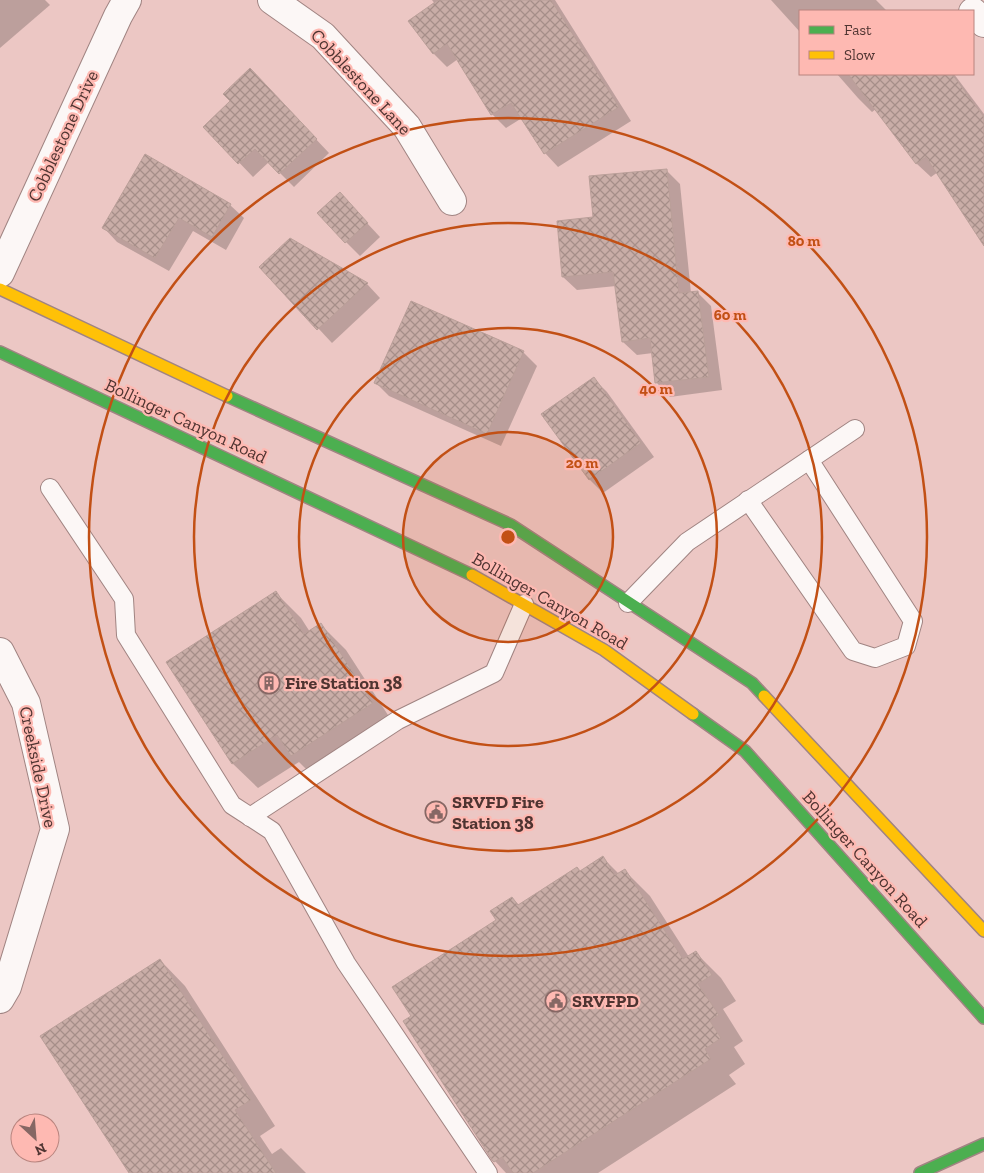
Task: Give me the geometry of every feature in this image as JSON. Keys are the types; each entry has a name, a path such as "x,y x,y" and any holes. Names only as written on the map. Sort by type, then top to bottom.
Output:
{"main road":[{"name":"Bollinger Canyon Road","path":"0,289 266,414 510,525 752,683 984,931"},
{"name":"Bollinger Canyon Road","path":"0,352 469,573 604,650 745,751 984,1018"},
{"path":"920,1173 984,1144"}],"street":[{"name":"Cobblestone Drive","path":"0,273 127,0"},
{"name":"Cobblestone Lane","path":"272,0 323,36 407,127 452,201"},
{"path":"962,0 972,10"},
{"path":"974,12 984,23"},
{"name":"Creekside Drive","path":"0,652 26,703 55,829 7,986 0,999"}],"lane":[{"path":"628,603 687,542 855,429"},
{"path":"748,500 853,651 876,658 906,646 913,621 809,460"},
{"path":"50,488 124,599 126,635 232,805 272,831 346,963 488,1173"},
{"path":"250,817 398,720 494,673 524,604"}],"building":[{"path":"438,0 551,0 619,107 544,154 511,103 491,115 447,44 433,54 408,21"},
{"path":"250,68 317,139 279,174 255,149 238,164 203,127 230,101 223,94"},
{"path":"849,75 953,75 984,117 984,246 926,157 916,164"},
{"path":"145,154 231,204 212,237 179,218 155,258 102,228"},
{"path":"667,169 679,293 698,291 709,377 655,383 650,338 622,342 613,272 562,277 557,221 593,217 589,176"},
{"path":"340,192 368,223 345,243 317,213"},
{"path":"290,238 368,283 317,330 259,267"},
{"path":"411,301 524,351 487,434 374,383"},
{"path":"594,377 641,443 589,480 541,414"},
{"name":"Fire Station 38","path":"276,591 304,634 321,623 373,703 291,756 277,735 232,764 166,662"},
{"name":"SRVFPD","path":"603,856 615,875 625,869 683,959 696,951 712,975 698,984 719,1015 710,1021 721,1038 705,1049 711,1059 533,1173 513,1173 502,1157 494,1162 492,1160 403,1021 411,1016 392,987 496,920 490,911 512,897 518,905 577,867 580,871"},
{"path":"160,959 251,1100 235,1110 276,1173 129,1173 40,1036"}],"traffic: fast":[{"path":"0,352 472,575"},
{"path":"227,396 511,525 752,683 764,696"},
{"path":"693,714 745,751 984,1018"},
{"path":"920,1173 984,1144"}],"traffic: slow":[{"path":"0,289 227,396"},
{"path":"472,575 604,650 693,714"},
{"path":"764,696 984,931"}],"place":[{"name":"Fire Station 38","path":"269,683"},
{"name":"SRVFD Fire Station 38","path":"436,812"},
{"name":"SRVFPD","path":"556,1001"}]}
